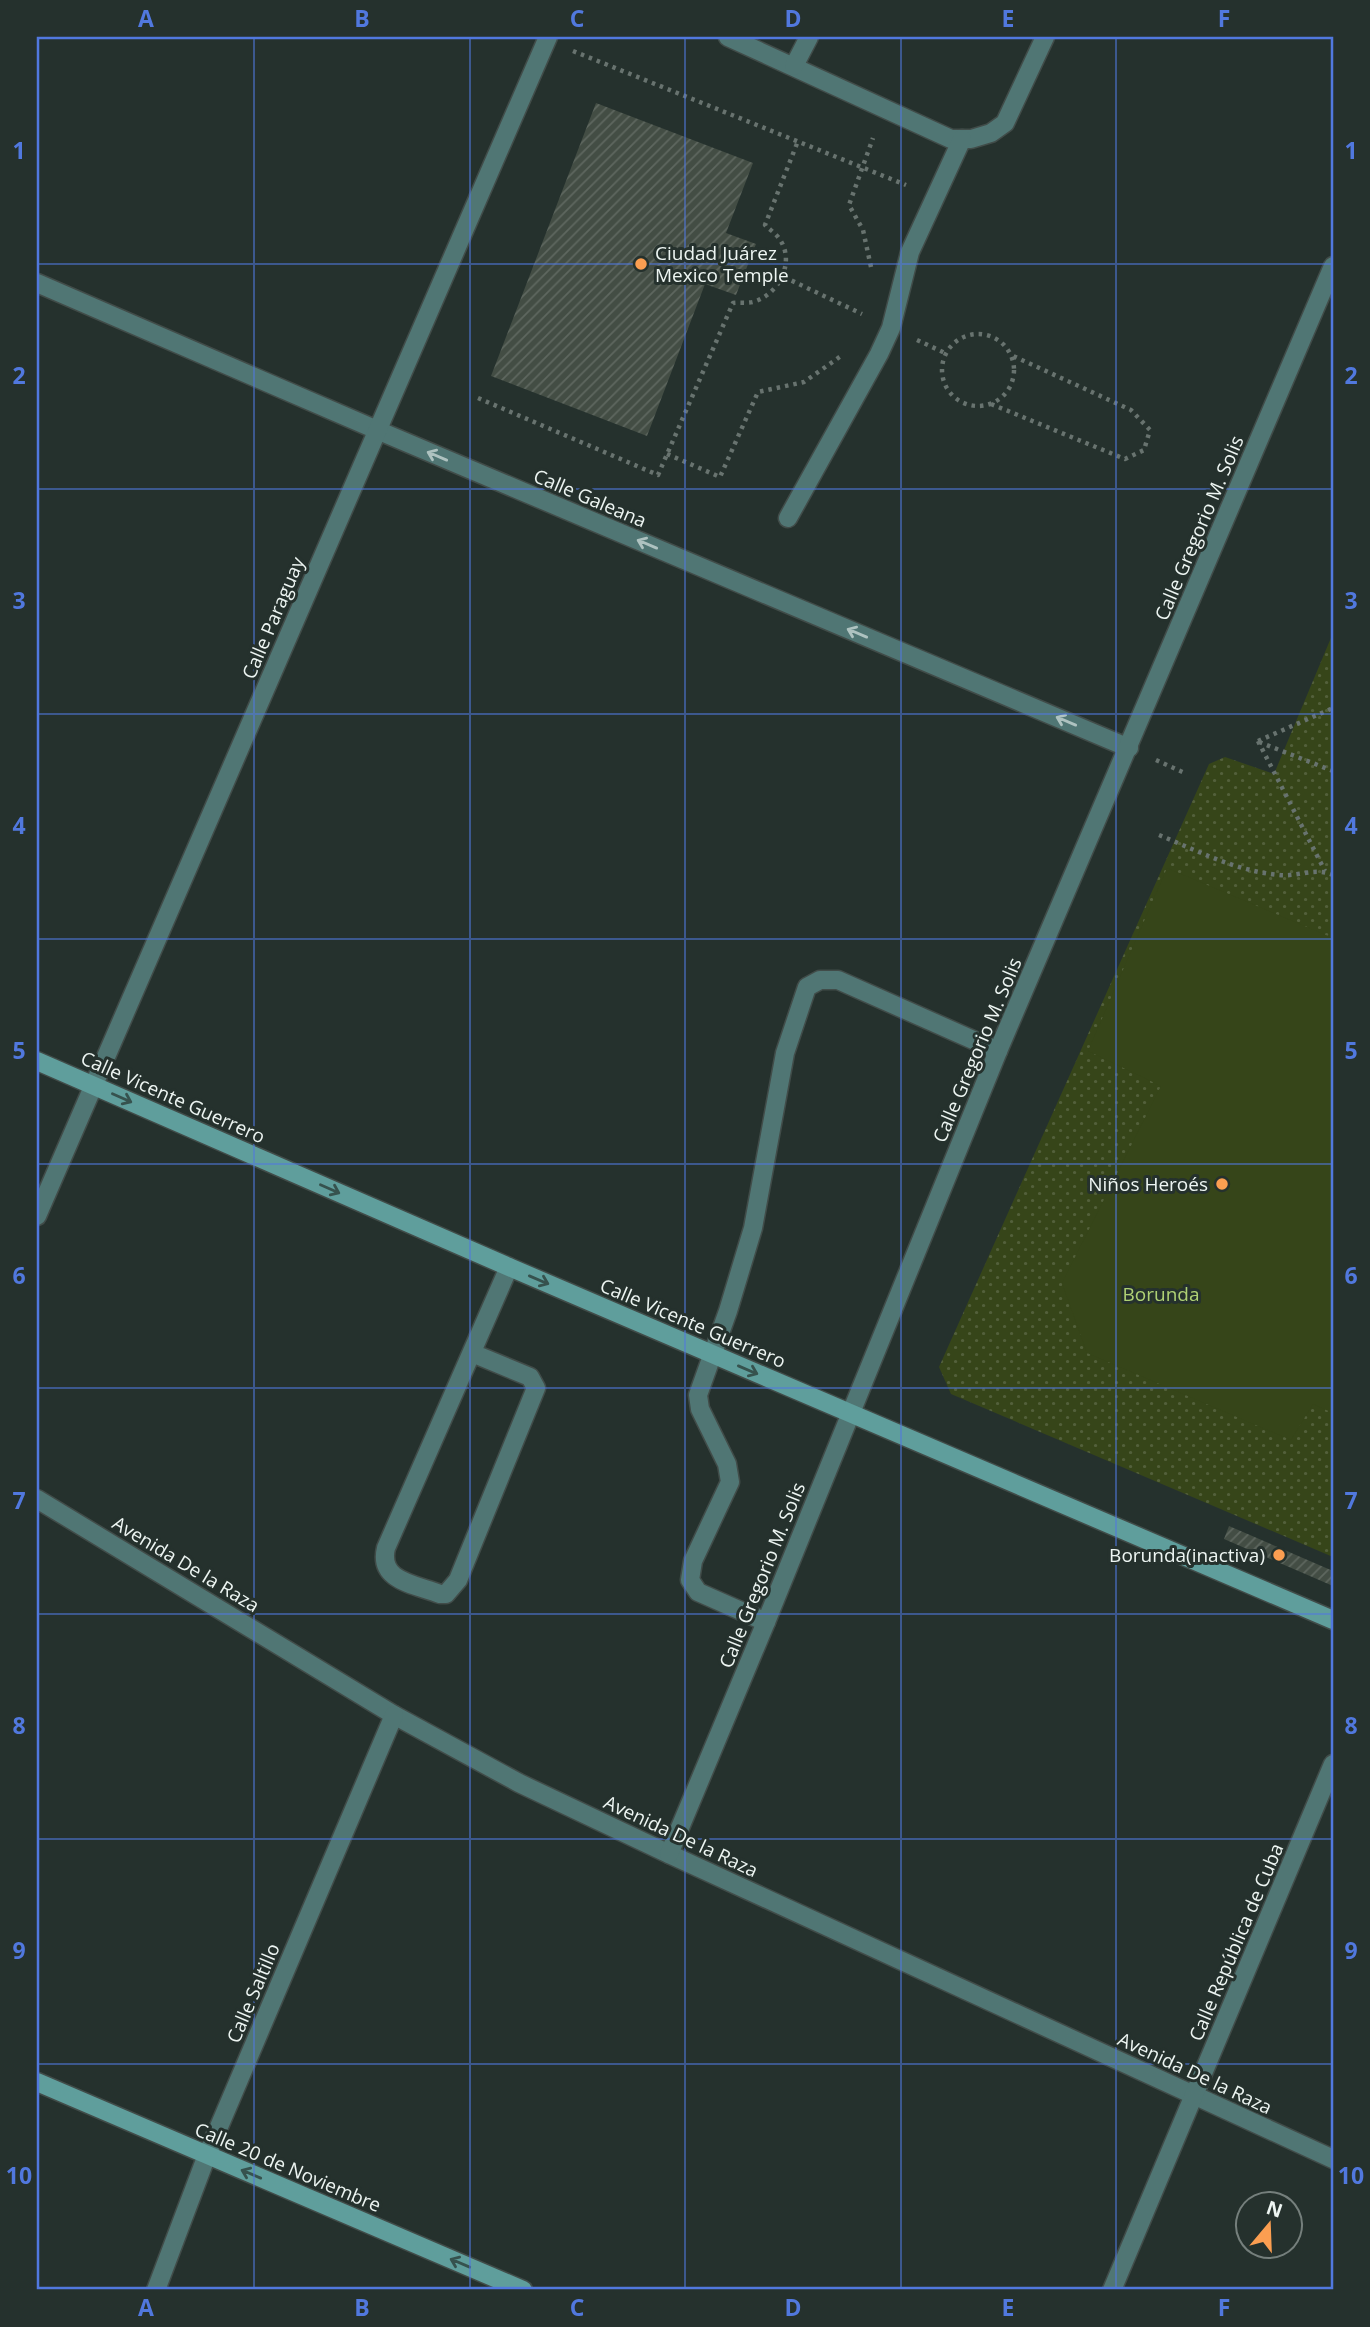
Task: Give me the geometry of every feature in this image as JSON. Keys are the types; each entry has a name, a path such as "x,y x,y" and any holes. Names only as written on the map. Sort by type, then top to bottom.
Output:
{"main road":[{"name":"Calle Vicente Guerrero","path":"37,1061 713,1355 1333,1620"},
{"name":"Calle 20 de Noviembre","path":"37,2082 523,2290"}],"street":[{"path":"728,37 951,139 971,139 991,133 1005,123 1045,37"},
{"path":"794,66 809,37"},
{"name":"Calle Paraguay","path":"37,1216 547,38"},
{"path":"788,518 891,328 910,252 962,139"},
{"name":"Calle Gregorio M. Solis","path":"668,1854 766,1622 998,1051 1333,266"},
{"name":"Calle Galeana","path":"37,283 1129,748"},
{"path":"766,1622 698,1592 690,1580 694,1561 730,1482 727,1464 700,1409 698,1395 753,1228 785,1052 807,987 820,980 838,980 998,1051"},
{"path":"472,1353 530,1377 536,1388 458,1580 446,1594 439,1594 391,1574 385,1567 383,1558 509,1267"},
{"name":"Avenida De la Raza","path":"37,1499 394,1715 519,1783 1333,2159"},
{"name":"Calle Saltillo","path":"156,2290 207,2155 394,1715"},
{"name":"Calle República de Cuba","path":"1112,2290 1333,1765"}],"path":[{"path":"547,38 936,197"},
{"path":"872,278 871,258 863,230 849,205 884,108"},
{"path":"478,398 658,475 733,303 754,302 772,293 784,277 786,257 779,238 765,225 799,141"},
{"path":"860,325 868,306"},
{"path":"985,334 996,338 1012,355 1014,378 1009,389 991,404 978,407 955,399 947,389 941,365 945,353 961,336 985,334"},
{"path":"667,453 720,477 758,392 804,382 842,355 848,345"},
{"path":"991,404 1125,459 1144,450 1150,430 1131,410 1012,355"},
{"path":"1258,741 1333,708"},
{"path":"1258,741 1333,771"},
{"path":"1258,741 1325,871"},
{"path":"1159,835 1239,868 1281,876 1325,871 1333,875"}],"green space":[{"name":"Borunda","path":"1333,633 1333,1557 951,1394 939,1367 1209,764 1225,757 1274,774"},
{"name":"Niños Heroés","path":"1167,868 1333,938 1333,1413 1313,1404 1291,1440 1087,1353 1062,1283 1161,1086 1088,1051"}],"building":[{"name":"Ciudad Juárez Mexico Temple","path":"596,103 753,163 726,233 756,244 736,295 705,284 647,436 491,376"},
{"name":"Borunda(inactiva)","path":"1229,1526 1333,1571 1333,1586 1224,1539"}],"place":[{"name":"Ciudad Juárez Mexico Temple","path":"641,264"},
{"name":"Niños Heroés","path":"1222,1184"},
{"name":"Borunda(inactiva)","path":"1279,1555"}]}
